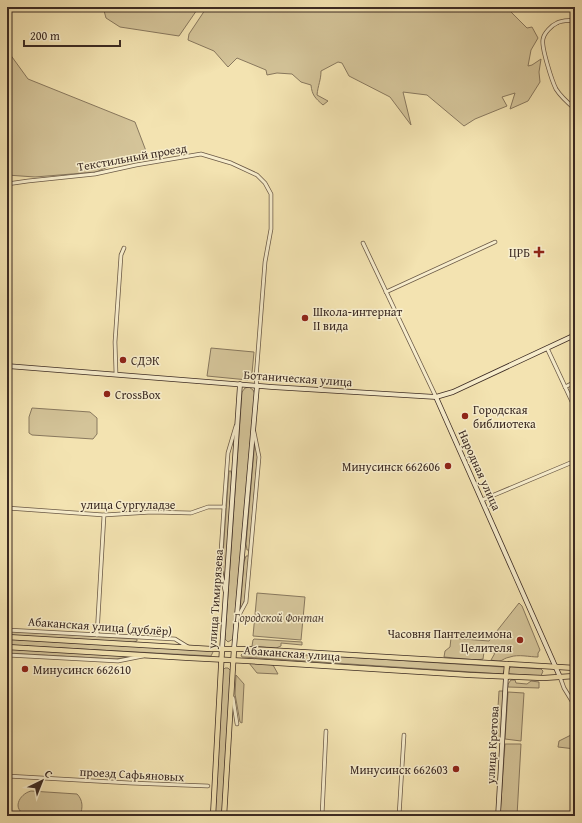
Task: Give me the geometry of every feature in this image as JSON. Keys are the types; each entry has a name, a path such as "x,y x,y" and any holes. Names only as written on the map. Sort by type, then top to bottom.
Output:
{"main road":[{"name":"Абаканская улица","path":"7,637 575,668"},
{"name":"Абаканская улица","path":"7,647 543,678 575,676"},
{"name":"улица Тимирязева","path":"213,816 222,649"},
{"name":"улица Тимирязева","path":"224,816 234,649"},
{"path":"506,676 507,664"},
{"path":"542,666 546,668 547,672 543,678"}],"street":[{"path":"575,20 557,22 546,33 543,39 543,48 556,89 575,109"},
{"name":"Текстильный проезд","path":"7,184 95,174 136,165 201,154 231,163 257,175 265,183 271,194 271,229 265,262 262,292 256,378 257,386"},
{"path":"386,292 495,242"},
{"name":"Народная улица","path":"363,243 436,397 564,688 575,706"},
{"path":"116,374 115,342 121,256 124,248"},
{"name":"Ботаническая улица","path":"7,366 257,386 436,397 453,392 575,335"},
{"path":"547,348 575,408"},
{"path":"565,387 575,382"},
{"name":"улица Тимирязева","path":"222,649 240,384"},
{"name":"улица Тимирязева","path":"234,649 257,386"},
{"path":"225,594 220,567 228,453 238,420"},
{"path":"236,620 246,602 248,587 259,457 253,428"},
{"path":"482,500 575,461"},
{"name":"улица Сургуладзе","path":"7,508 104,515 152,512 191,513 208,507 224,507"},
{"path":"96,635 104,515"},
{"name":"Абаканская улица (дублёр)","path":"7,630 175,639 190,648"},
{"path":"7,655 118,661 147,656"},
{"name":"улица Кретова","path":"498,816 506,676"},
{"path":"232,693 237,724"},
{"path":"322,816 326,731"},
{"path":"399,816 404,735"},
{"name":"проезд Сафьяновых","path":"7,776 208,786"}],"green space":[{"path":"103,7 199,7 179,36 120,27 106,18"},
{"path":"207,7 506,7 527,28 532,27 538,38 531,50 528,66 541,59 539,72 540,82 528,101 510,109 515,93 502,97 507,106 475,119 464,126 427,95 403,92 411,125 390,97 349,76 342,63 338,62 321,71 317,95 328,101 323,105 314,96 311,85 301,82 292,74 277,73 267,75 266,70 237,58 228,67 214,51 188,40 189,34"},
{"path":"7,50 28,79 135,122 146,151 96,172 35,177 7,175"},
{"path":"211,348 254,352 252,373 248,380 207,376"},
{"path":"249,387 255,394 233,639 228,642 225,639 242,392 245,388"},
{"path":"32,408 90,412 97,418 97,434 93,439 32,435 29,433 29,417"},
{"path":"255,440 258,451 245,599 240,611 244,562 246,556 248,556 249,550 247,550 246,544"},
{"path":"229,471 231,471 232,477 225,583 222,568"},
{"name":"Городской Фонтан","path":"257,593 305,597 301,640 253,636"},
{"path":"519,603 522,606 540,650 538,657 513,656 500,661 495,661 491,660 495,653 484,652 483,659 477,660 444,657 445,651 450,647 451,638 489,641"},
{"path":"7,631 137,639 137,641 131,643 7,635"},
{"path":"7,639 213,652 211,656 7,645"},
{"path":"254,639 302,642 302,645 281,643 281,646 276,648 252,646"},
{"path":"7,649 134,656 116,659 7,653"},
{"path":"252,651 505,668 503,674 242,657 241,655 244,652"},
{"path":"249,663 273,665 278,674 257,673"},
{"path":"511,667 541,669 543,671 541,676 510,674 508,673"},
{"path":"225,668 228,668 231,671 222,816 215,816 222,671"},
{"path":"236,675 244,684 242,723 240,722 235,694"},
{"path":"511,680 515,680 516,683 527,684 531,681 539,682 539,688 508,687"},
{"path":"499,691 504,691 501,739 496,739"},
{"path":"508,692 524,693 521,741 505,739"},
{"path":"575,733 575,749 558,747 559,741"},
{"path":"505,744 521,744 517,816 500,816"},
{"path":"31,791 77,794 82,804 80,815 37,816 22,813 19,810 18,802 23,795"}],"place":[{"name":"ЦРБ","path":"539,252"},
{"name":"Школа-интернат II вида","path":"305,318"},
{"name":"СДЭК","path":"123,360"},
{"name":"CrossBox","path":"107,394"},
{"name":"Городская библиотека","path":"465,416"},
{"name":"Минусинск 662606","path":"448,466"},
{"name":"Часовня Пантелеимона Целителя","path":"520,640"},
{"name":"Минусинск 662610","path":"25,669"},
{"name":"Минусинск 662603","path":"456,769"}]}
